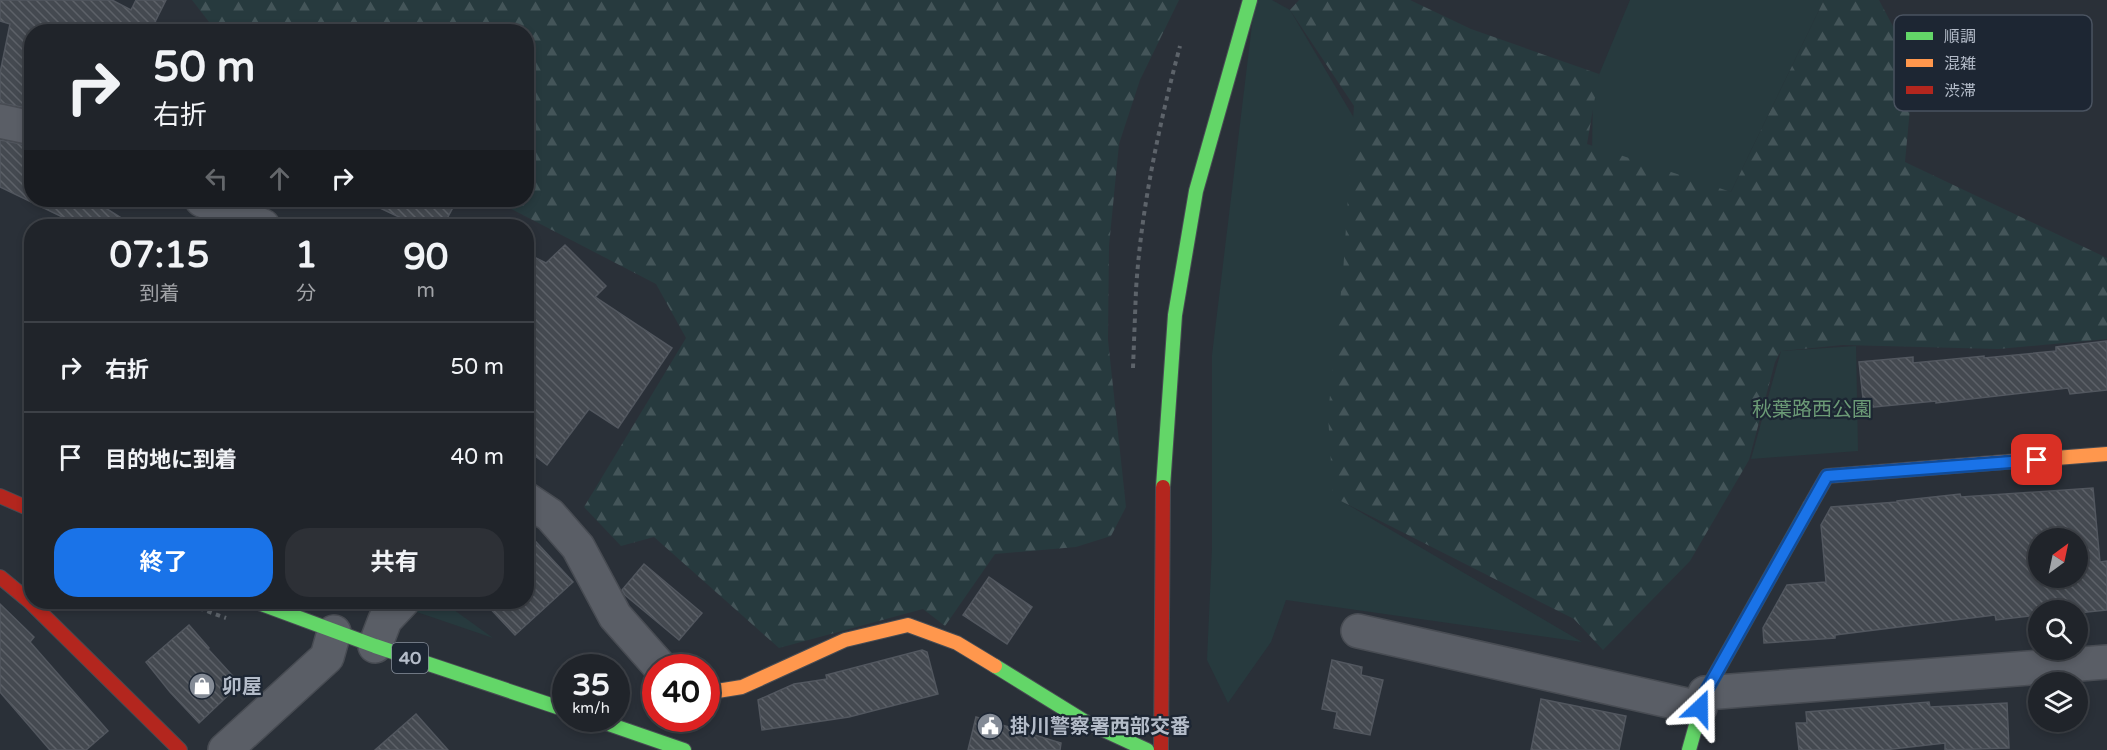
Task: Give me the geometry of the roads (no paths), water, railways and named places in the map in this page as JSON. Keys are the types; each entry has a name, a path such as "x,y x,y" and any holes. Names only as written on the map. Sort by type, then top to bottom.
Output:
{"street":[{"path":"1161,750 1163,476 1175,315 1196,191 1250,0"},
{"path":"0,121 24,126"},
{"path":"218,207 247,219"},
{"path":"1689,750 1703,701 1827,476 2107,454"},
{"path":"0,496 24,506"},
{"path":"534,504 550,515 578,547 615,616 649,654"},
{"path":"0,577 24,597"},
{"path":"37,609 180,750"},
{"name":"40","path":"274,609 334,632 552,705"},
{"path":"375,646 385,620 395,609"},
{"path":"720,691 742,687 845,640 908,625 957,643 1084,721 1147,750"},
{"path":"1358,631 1703,701 2107,662"},
{"path":"225,750 327,657 334,632"},
{"path":"630,731 684,750"}],"place":[{"name":"卯屋","path":"202,686"},
{"name":"掛川警察署西部交番","path":"990,726"}],"park label":[{"name":"秋葉路西公園","path":"1812,409"}]}
